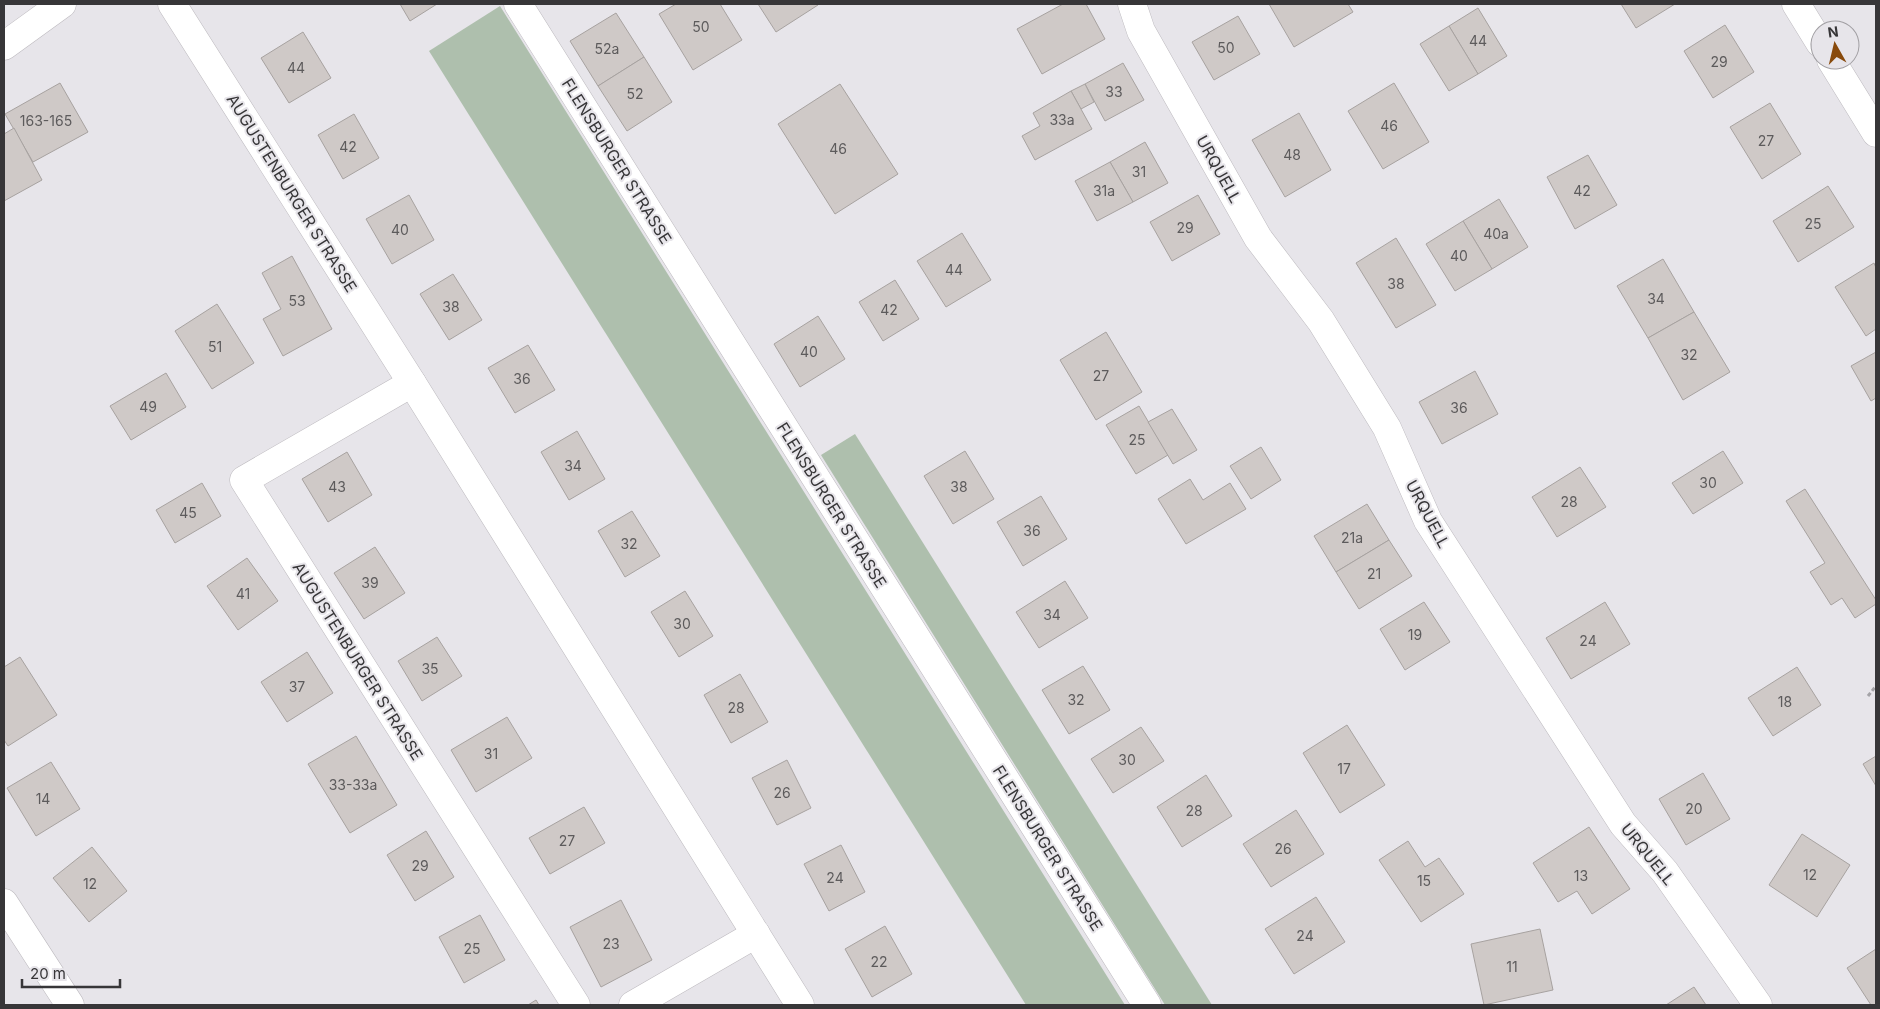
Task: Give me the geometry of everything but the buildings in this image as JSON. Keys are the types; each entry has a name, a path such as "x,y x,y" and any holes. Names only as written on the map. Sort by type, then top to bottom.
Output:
{"street":[{"path":"4,46 62,4"},
{"name":"AUGUSTENBURGER STRASSE","path":"172,4 412,383 800,1005"},
{"name":"FLENSBURGER STRASSE","path":"518,4 1147,1005"},
{"name":"URQUELL","path":"1132,4 1141,31 1258,238 1321,321 1387,428 1428,521 1623,824 1665,872 1758,1005"},
{"path":"1796,4 1810,26"},
{"path":"1837,70 1876,133"},
{"name":"AUGUSTENBURGER STRASSE","path":"412,383 244,480 576,1005"},
{"path":"4,903 70,1005"},
{"path":"633,1005 756,934"}],"path":[{"path":"1868,696 1876,686"}],"green space":[{"path":"500,6 1125,1005 1026,1005 429,51"},
{"path":"855,434 1212,1005 1165,1005 821,455"}]}
